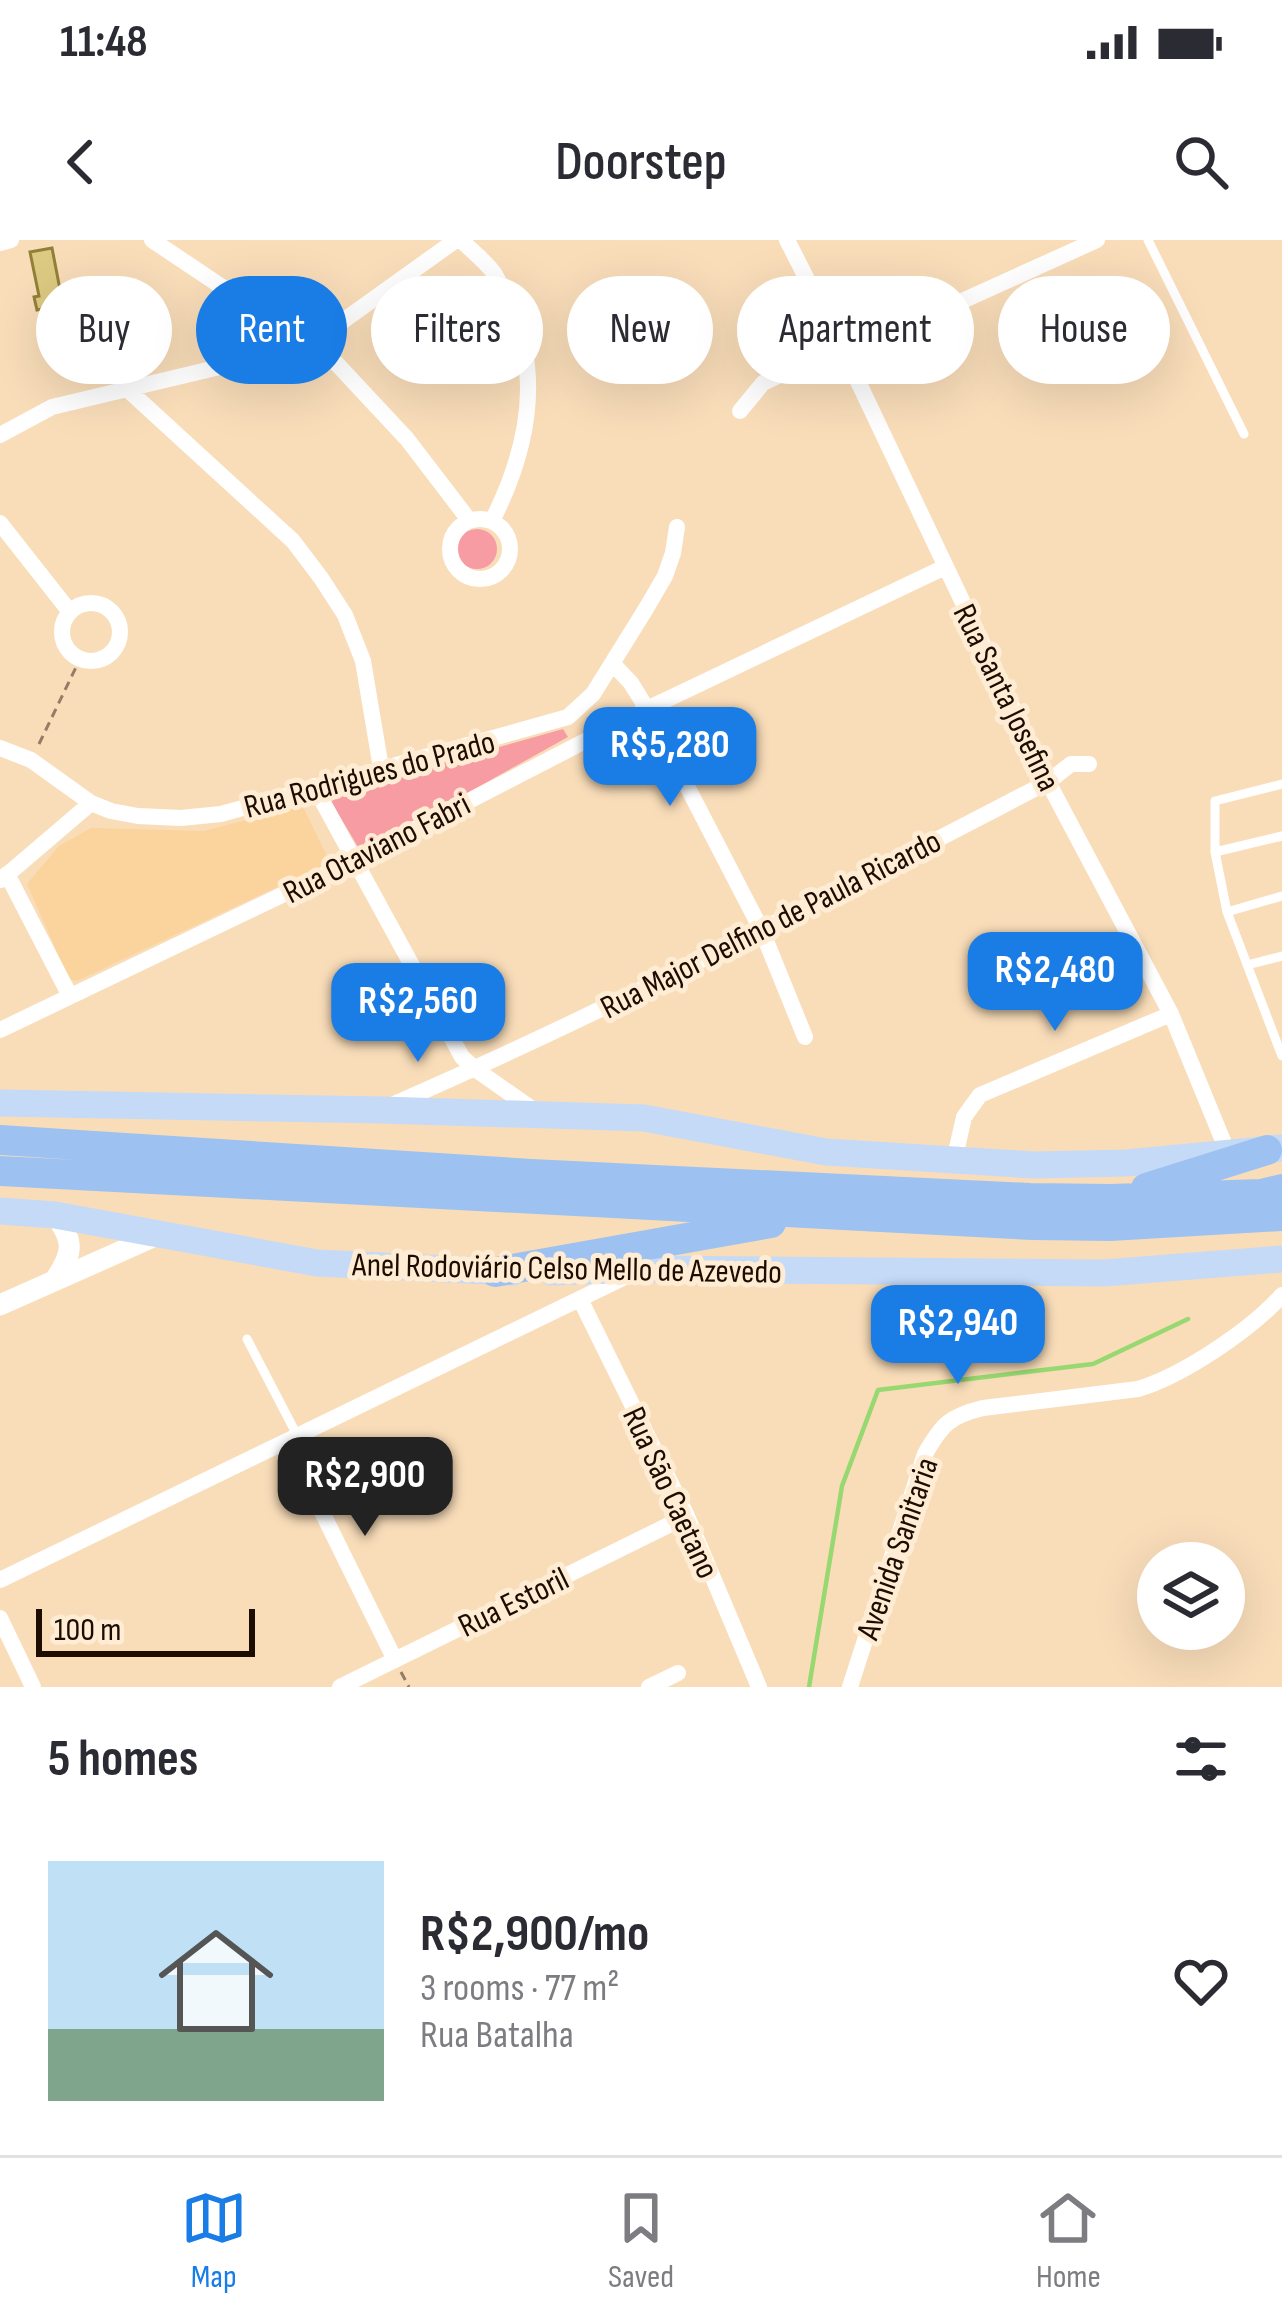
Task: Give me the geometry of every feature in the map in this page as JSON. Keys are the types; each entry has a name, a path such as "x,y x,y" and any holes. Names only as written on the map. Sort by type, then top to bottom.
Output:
{"highway":[{"path":"0,1140 531,1174 1030,1198 1261,1194 1282,1189"},
{"path":"1111,1198 1274,1149"},
{"name":"Anel Rodoviário Celso Mello de Azevedo","path":"0,1171 1033,1226 1282,1216"},
{"path":"495,1272 824,1214"}],"main road":[{"path":"0,1103 644,1118 826,1152 1034,1165 1126,1163 1274,1149"},
{"name":"Anel Rodoviário Celso Mello de Azevedo","path":"0,1211 55,1215 317,1262 495,1272 1104,1273 1282,1259"}],"street":[{"path":"0,243 11,240"},
{"path":"152,240 205,276"},
{"path":"347,319 459,240 494,274 518,322 528,361 526,430 511,484 492,521"},
{"name":"Rua Santa Josefina","path":"787,240 805,276"},
{"path":"974,296 1097,240"},
{"path":"0,435 52,407 196,372"},
{"path":"347,374 407,439 469,520"},
{"path":"740,411 763,384"},
{"name":"Rua Santa Josefina","path":"859,384 1048,782 1171,1014 1228,1153"},
{"path":"127,388 293,542 321,578 345,615 362,661 382,767"},
{"path":"469,520 492,521 508,538 508,562 491,578 467,577 451,560 452,536 469,520"},
{"path":"0,523 70,612"},
{"name":"Rua Rodrigues do Prado","path":"0,748 31,760 91,803 138,816 181,818 221,814 568,717 593,694 665,577 677,527"},
{"name":"Rua Otaviano Fabri","path":"0,1030 945,567"},
{"path":"88,603 99,604 115,616 119,626 116,646 109,654 90,661 71,654 62,638 70,612 88,603"},
{"path":"612,663 647,709 762,931 805,1037"},
{"name":"Rua Major Delfino de Paula Ricardo","path":"382,1110 762,931 1048,782 1071,764 1089,764"},
{"path":"314,786 462,1057 538,1114"},
{"path":"70,996 3,878 91,803"},
{"path":"954,1161 964,1118 980,1095 1171,1014"},
{"path":"55,1215 70,1240 66,1264 55,1281"},
{"path":"0,1305 162,1233"},
{"path":"0,1580 642,1269"},
{"name":"Avenida Sanitaria","path":"850,1687 926,1454 946,1422 983,1408 1159,1383 1261,1316 1282,1295"},
{"name":"Rua São Caetano","path":"580,1299 687,1516 759,1687"},
{"path":"292,1439 395,1660"},
{"name":"Rua Estoril","path":"340,1687 687,1516"},
{"path":"0,1618 33,1687"}],"lane":[{"path":"1148,240 1244,434"},
{"path":"1282,784 1215,801 1215,852 1226,912 1282,1056"},
{"path":"1215,852 1282,836"},
{"path":"1226,912 1282,896"},
{"path":"1246,965 1282,956"},
{"path":"1268,1018 1282,1014"},
{"path":"247,1339 292,1439"}],"path":[{"path":"31,760 80,658"}],"shaded area":[{"path":"477,529 491,535 497,549 491,563 477,569 463,563 457,549 463,535"},
{"path":"563,729 568,737 361,852 330,800 328,791 339,786"},
{"path":"300,806 330,862 77,981 69,979 27,884 59,846 91,828 204,831"}],"building":[{"path":"52,248 57,276 36,276 36,281 30,252"}],"waterway":[{"path":"809,1687 842,1486 878,1390 1093,1364 1188,1319"}]}
